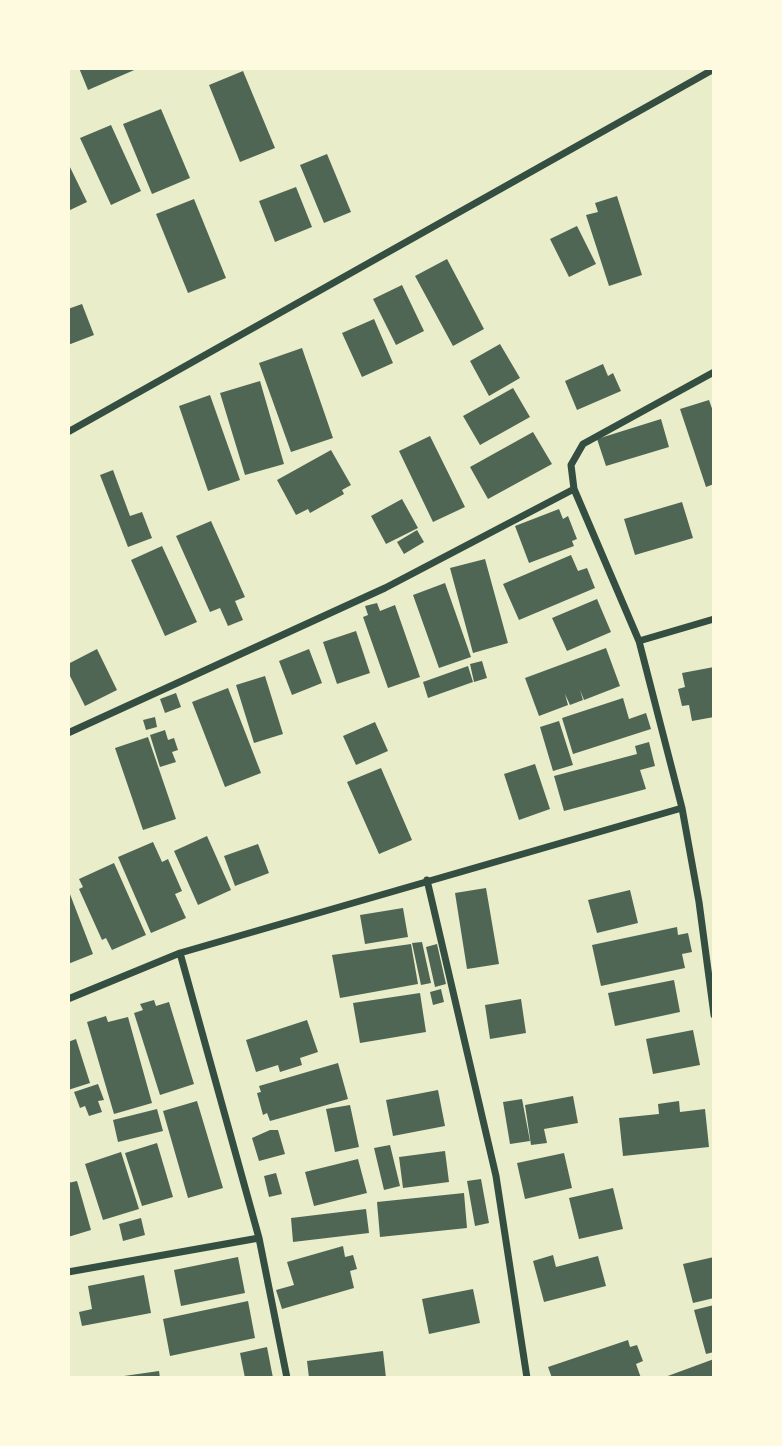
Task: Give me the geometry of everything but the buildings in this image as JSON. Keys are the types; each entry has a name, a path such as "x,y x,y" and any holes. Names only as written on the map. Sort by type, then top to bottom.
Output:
{"street":[{"path":"68,432 714,69"},
{"path":"714,372 583,444 571,465 574,489 639,641 682,808 699,902 714,1015"},
{"path":"68,733 386,588 574,489"},
{"path":"639,641 714,619"},
{"path":"68,999 180,953 682,808"},
{"path":"427,880 496,1176 527,1378"},
{"path":"180,953 259,1238 288,1378"},
{"path":"68,1272 259,1238"}]}
